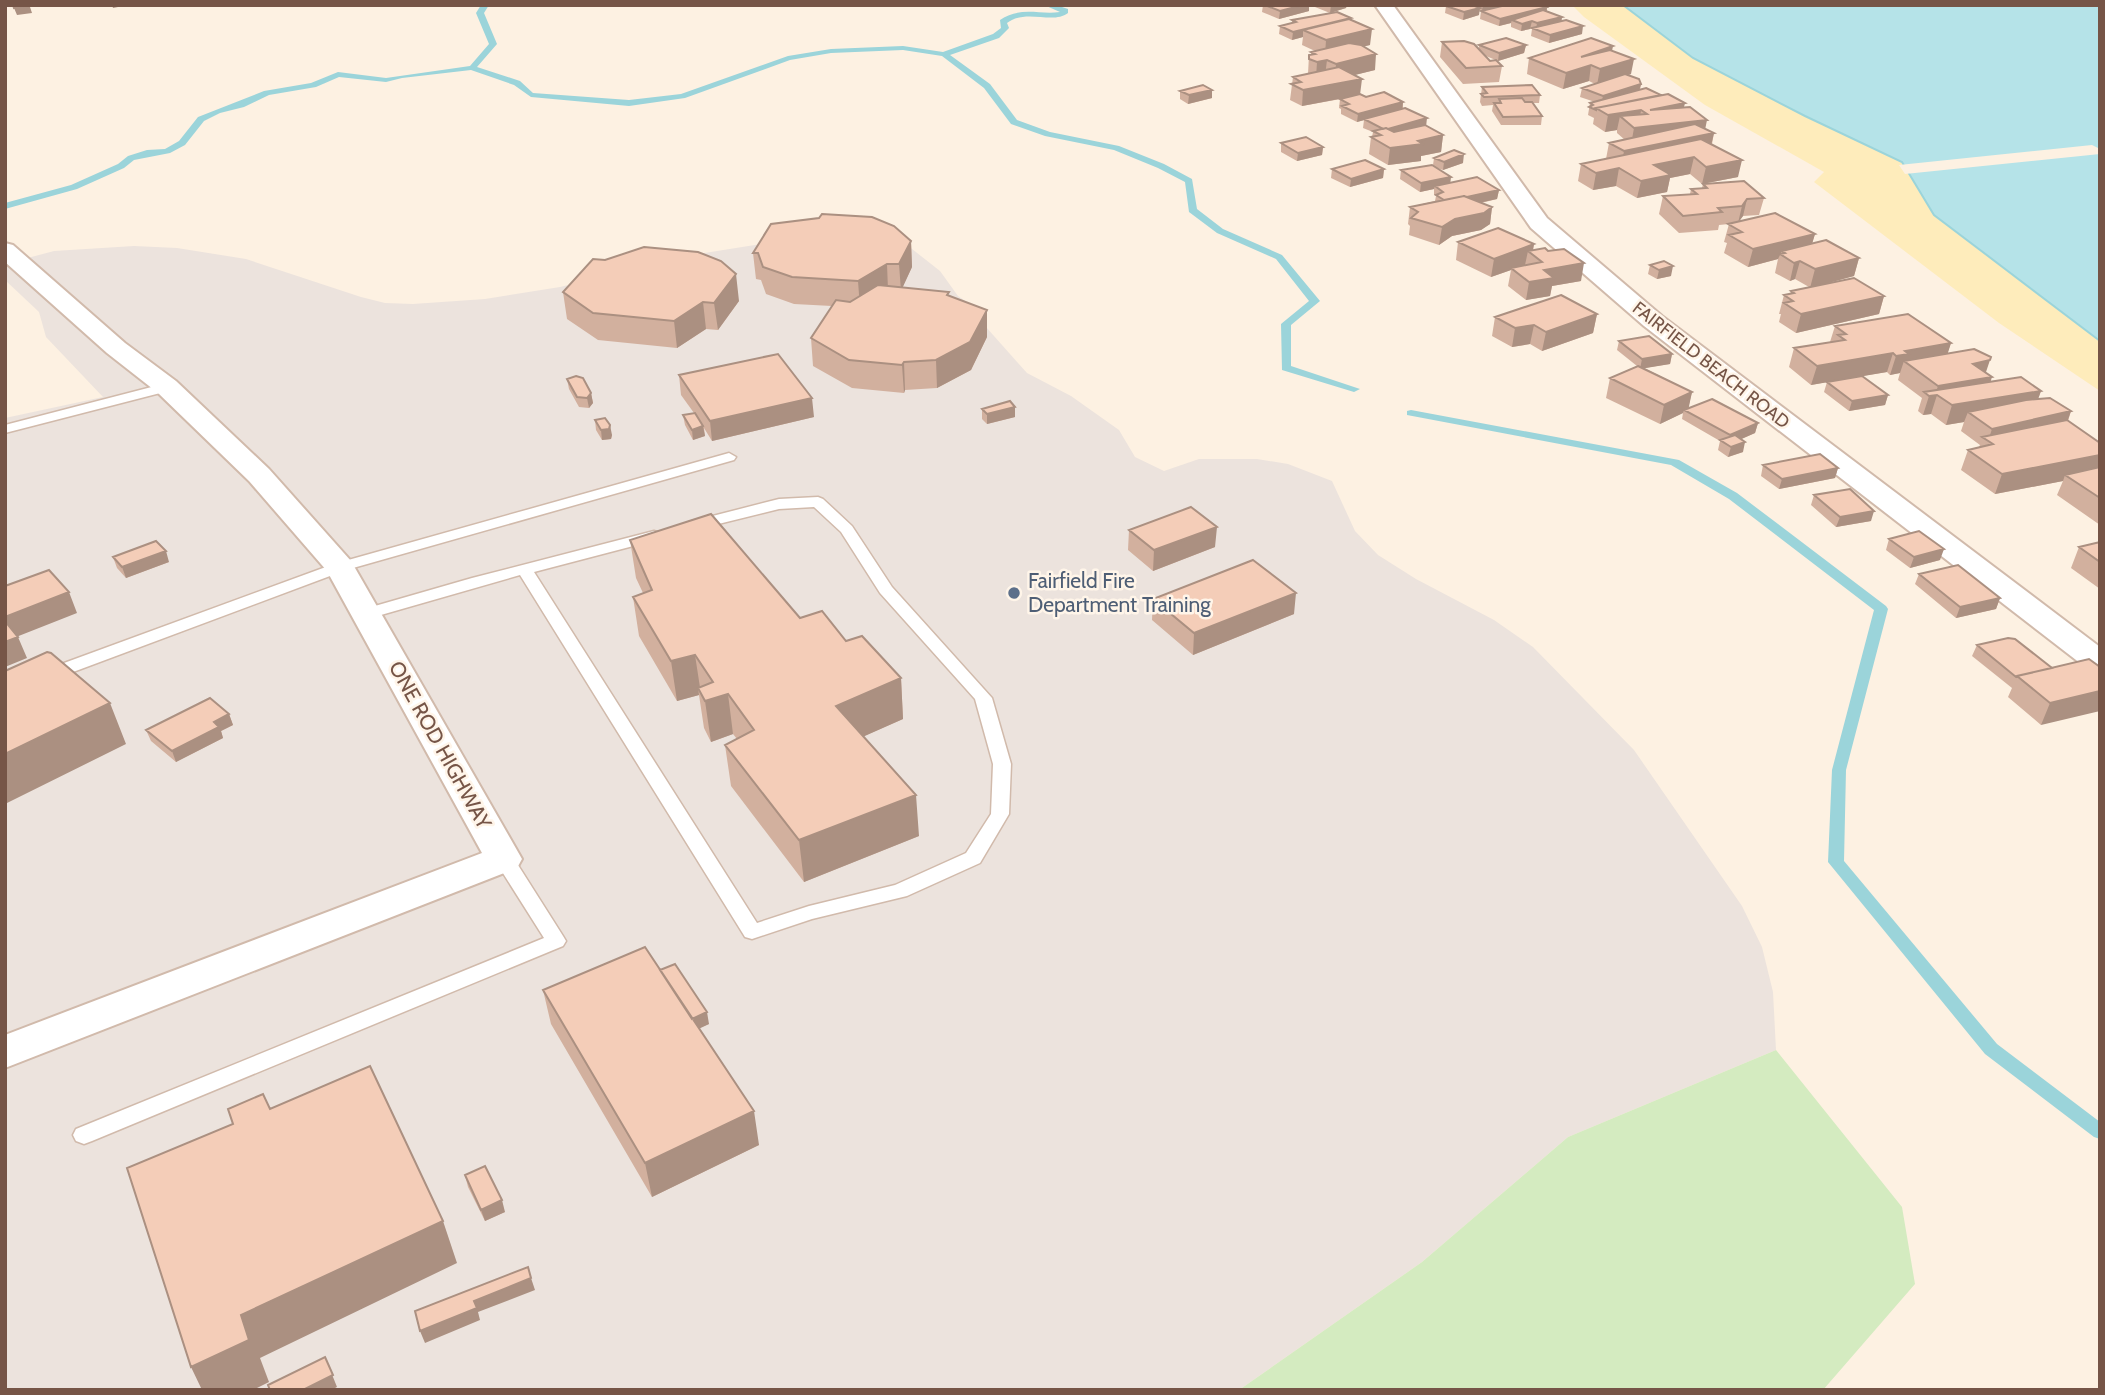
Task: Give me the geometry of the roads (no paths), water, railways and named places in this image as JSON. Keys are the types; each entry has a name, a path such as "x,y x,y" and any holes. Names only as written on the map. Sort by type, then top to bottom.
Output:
{"street":[{"name":"FAIRFIELD BEACH ROAD","path":"1384,5 1539,223 1653,321 2100,663"},
{"name":"ONE ROD HIGHWAY","path":"5,250 116,348 167,387 259,475 340,567 504,859"},
{"path":"5,1052 504,859"}],"lane":[{"path":"5,429 167,387"},
{"path":"5,695 51,674 340,567 729,457"},
{"path":"367,614 524,569 779,504 818,502 847,529 886,590 983,698 1002,764 1000,814 973,858 900,891 809,913 752,932 524,569"},
{"path":"84,1135 556,941 504,859"}],"water":[{"path":"1623,5 2100,5 2100,341 1934,215 1902,162 1693,58"}],"waterway":[{"path":"472,68 493,44 480,13 485,5"},
{"path":"944,54 996,36 1005,28 1003,22 1009,17 1023,13 1060,15 1065,11 1048,5"},
{"path":"472,68 517,83 531,95 629,103 682,96 788,58 831,51 903,48 944,54"},
{"path":"944,54 987,86 1014,122 1048,134 1116,148 1161,166 1189,181 1192,210 1220,231 1279,257 1315,301 1286,324 1286,368 1354,389"},
{"path":"6,206 74,187 121,166 131,158 167,151 182,143 201,119 267,93 313,85 338,74 386,80 472,68"},
{"path":"1411,413 1675,462 1733,496 1881,609 1839,770 1836,862 1991,1049 2100,1132"}],"place":[{"name":"Fairfield Fire Department Training","path":"1014,593"}]}
